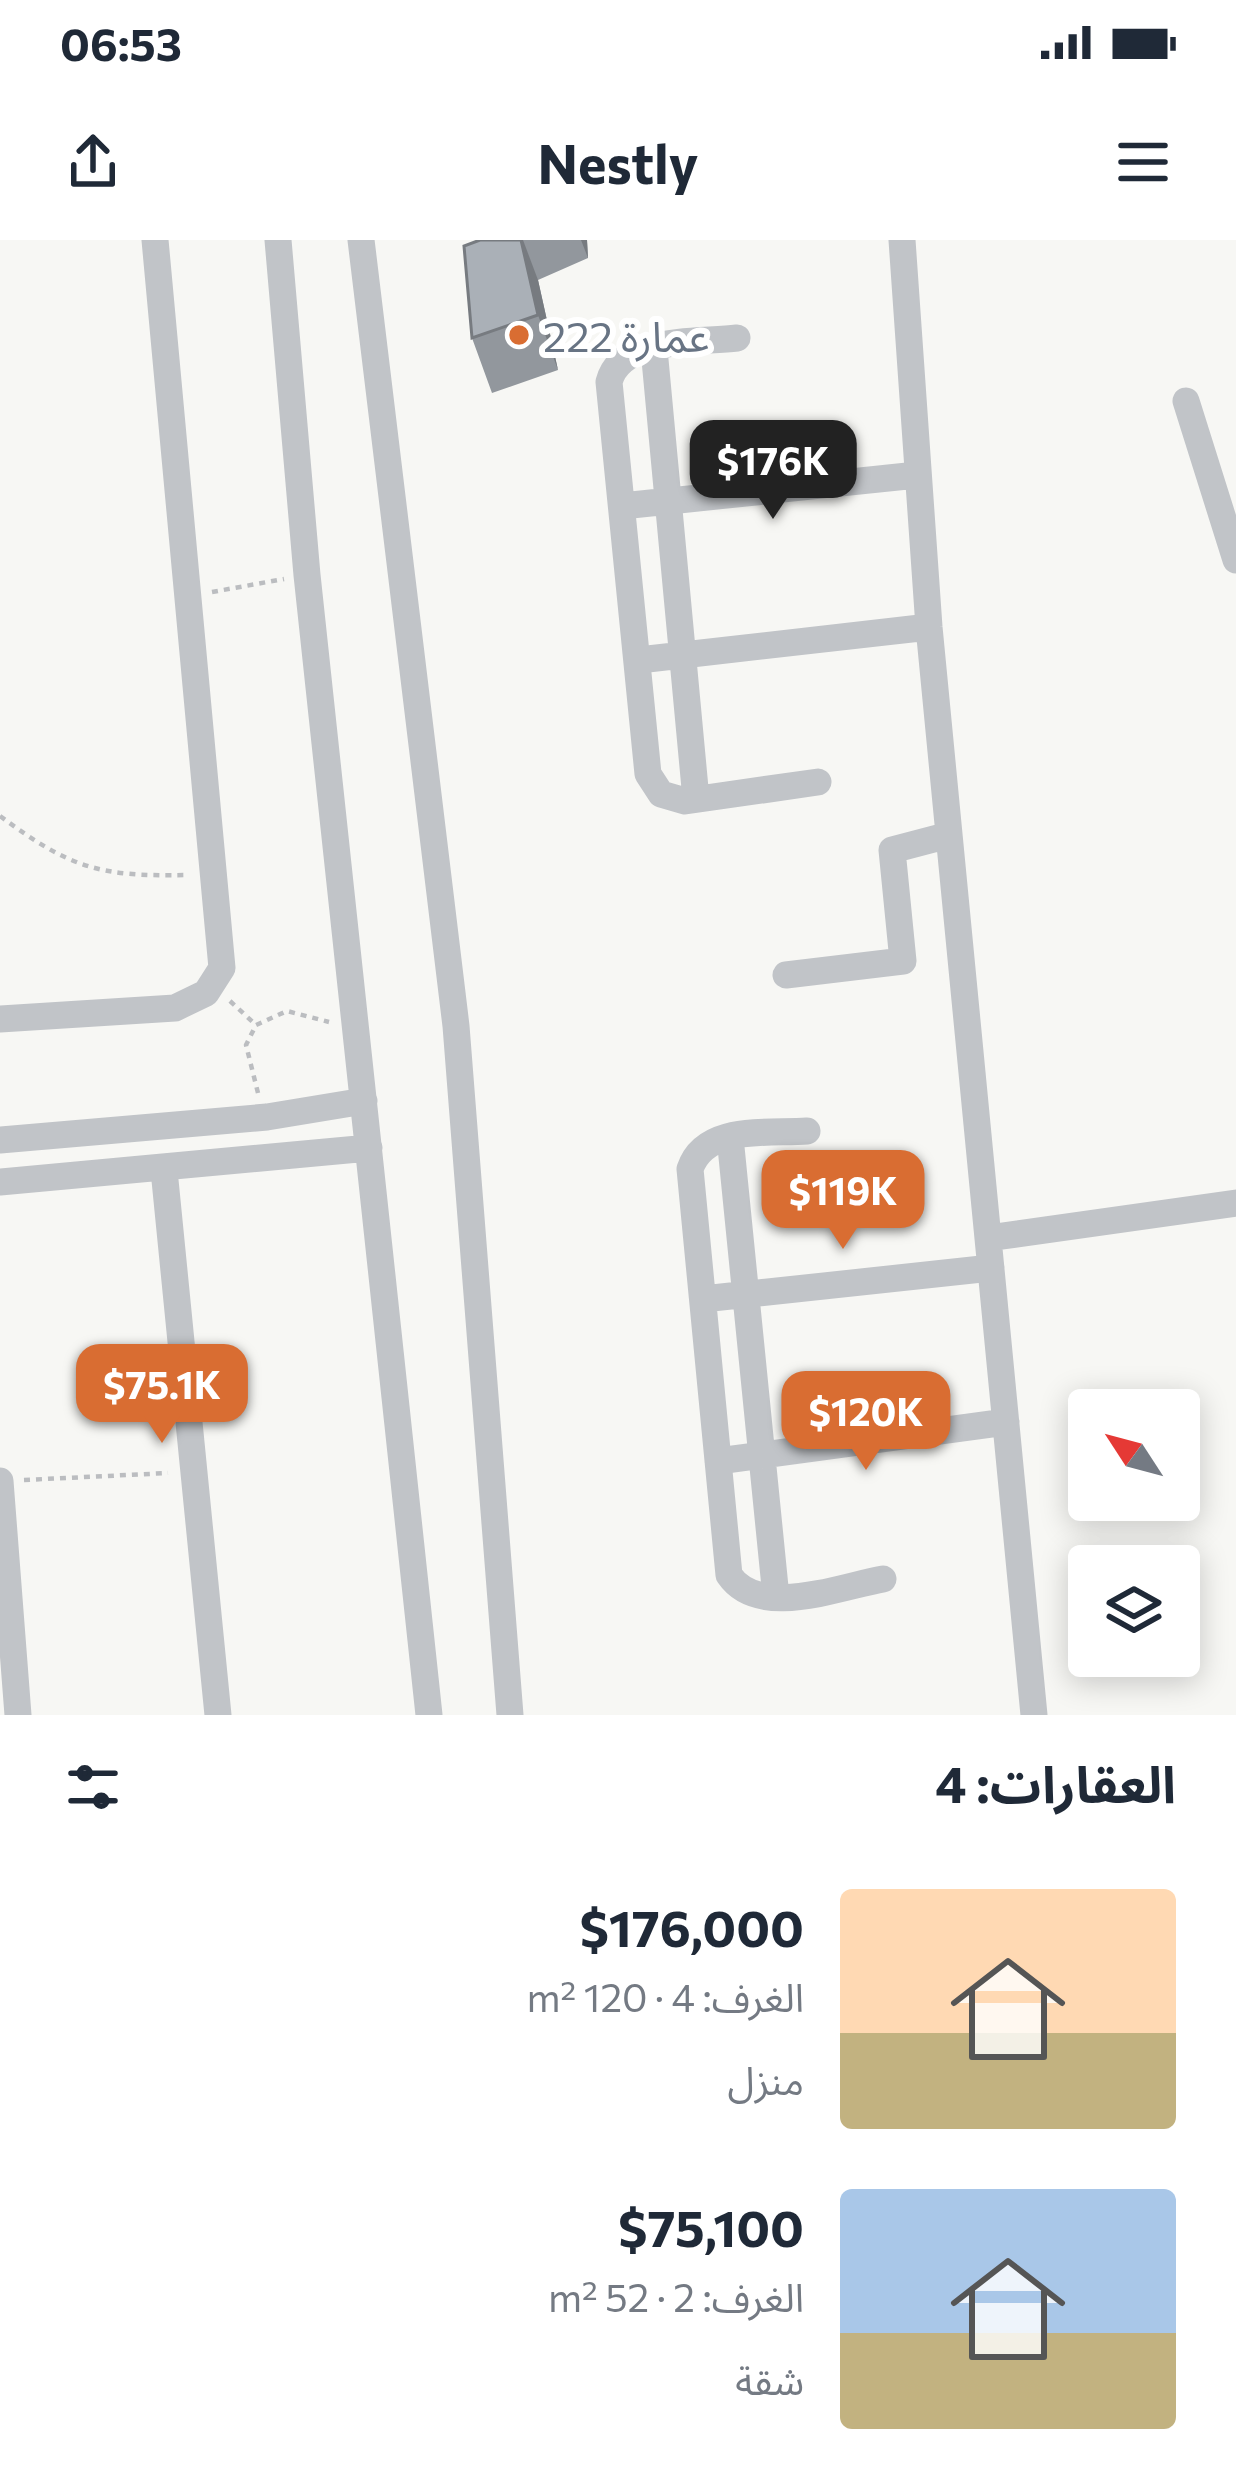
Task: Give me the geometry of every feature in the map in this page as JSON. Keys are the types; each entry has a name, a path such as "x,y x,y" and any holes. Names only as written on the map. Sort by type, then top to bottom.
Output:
{"street":[{"path":"0,1018 175,1008 213,985 222,968 155,240"},
{"path":"278,240 308,575 429,1715"},
{"path":"361,240 456,1026 510,1715"},
{"path":"902,240 928,627 1034,1715"},
{"path":"736,338 627,354 615,365 609,382 648,774 661,794 697,799 818,782"},
{"path":"654,349 697,799"},
{"path":"1186,401 1224,479 1236,560"},
{"path":"622,506 917,475"},
{"path":"639,660 928,627"},
{"path":"786,975 904,961 892,850 949,836"},
{"path":"0,1140 267,1117 364,1101"},
{"path":"807,1130 730,1137 704,1145 690,1169 729,1575 746,1593 776,1597 883,1579"},
{"path":"730,1137 776,1597"},
{"path":"0,1182 369,1148"},
{"path":"164,1170 218,1715"},
{"path":"988,1238 1236,1203"},
{"path":"703,1299 991,1268"},
{"path":"718,1461 1006,1422"},
{"path":"11,1481 18,1715"}],"path":[{"path":"189,596 308,575"},
{"path":"0,816 78,867 131,877 215,875"},
{"path":"213,985 256,1025"},
{"path":"249,1066 247,1045 256,1025 287,1012 303,1016"},
{"path":"11,1481 196,1472"}],"building":[{"path":"480,240 521,240 538,315 472,338 464,246"}],"place":[{"name":"عمارة 222","path":"519,335"}]}
